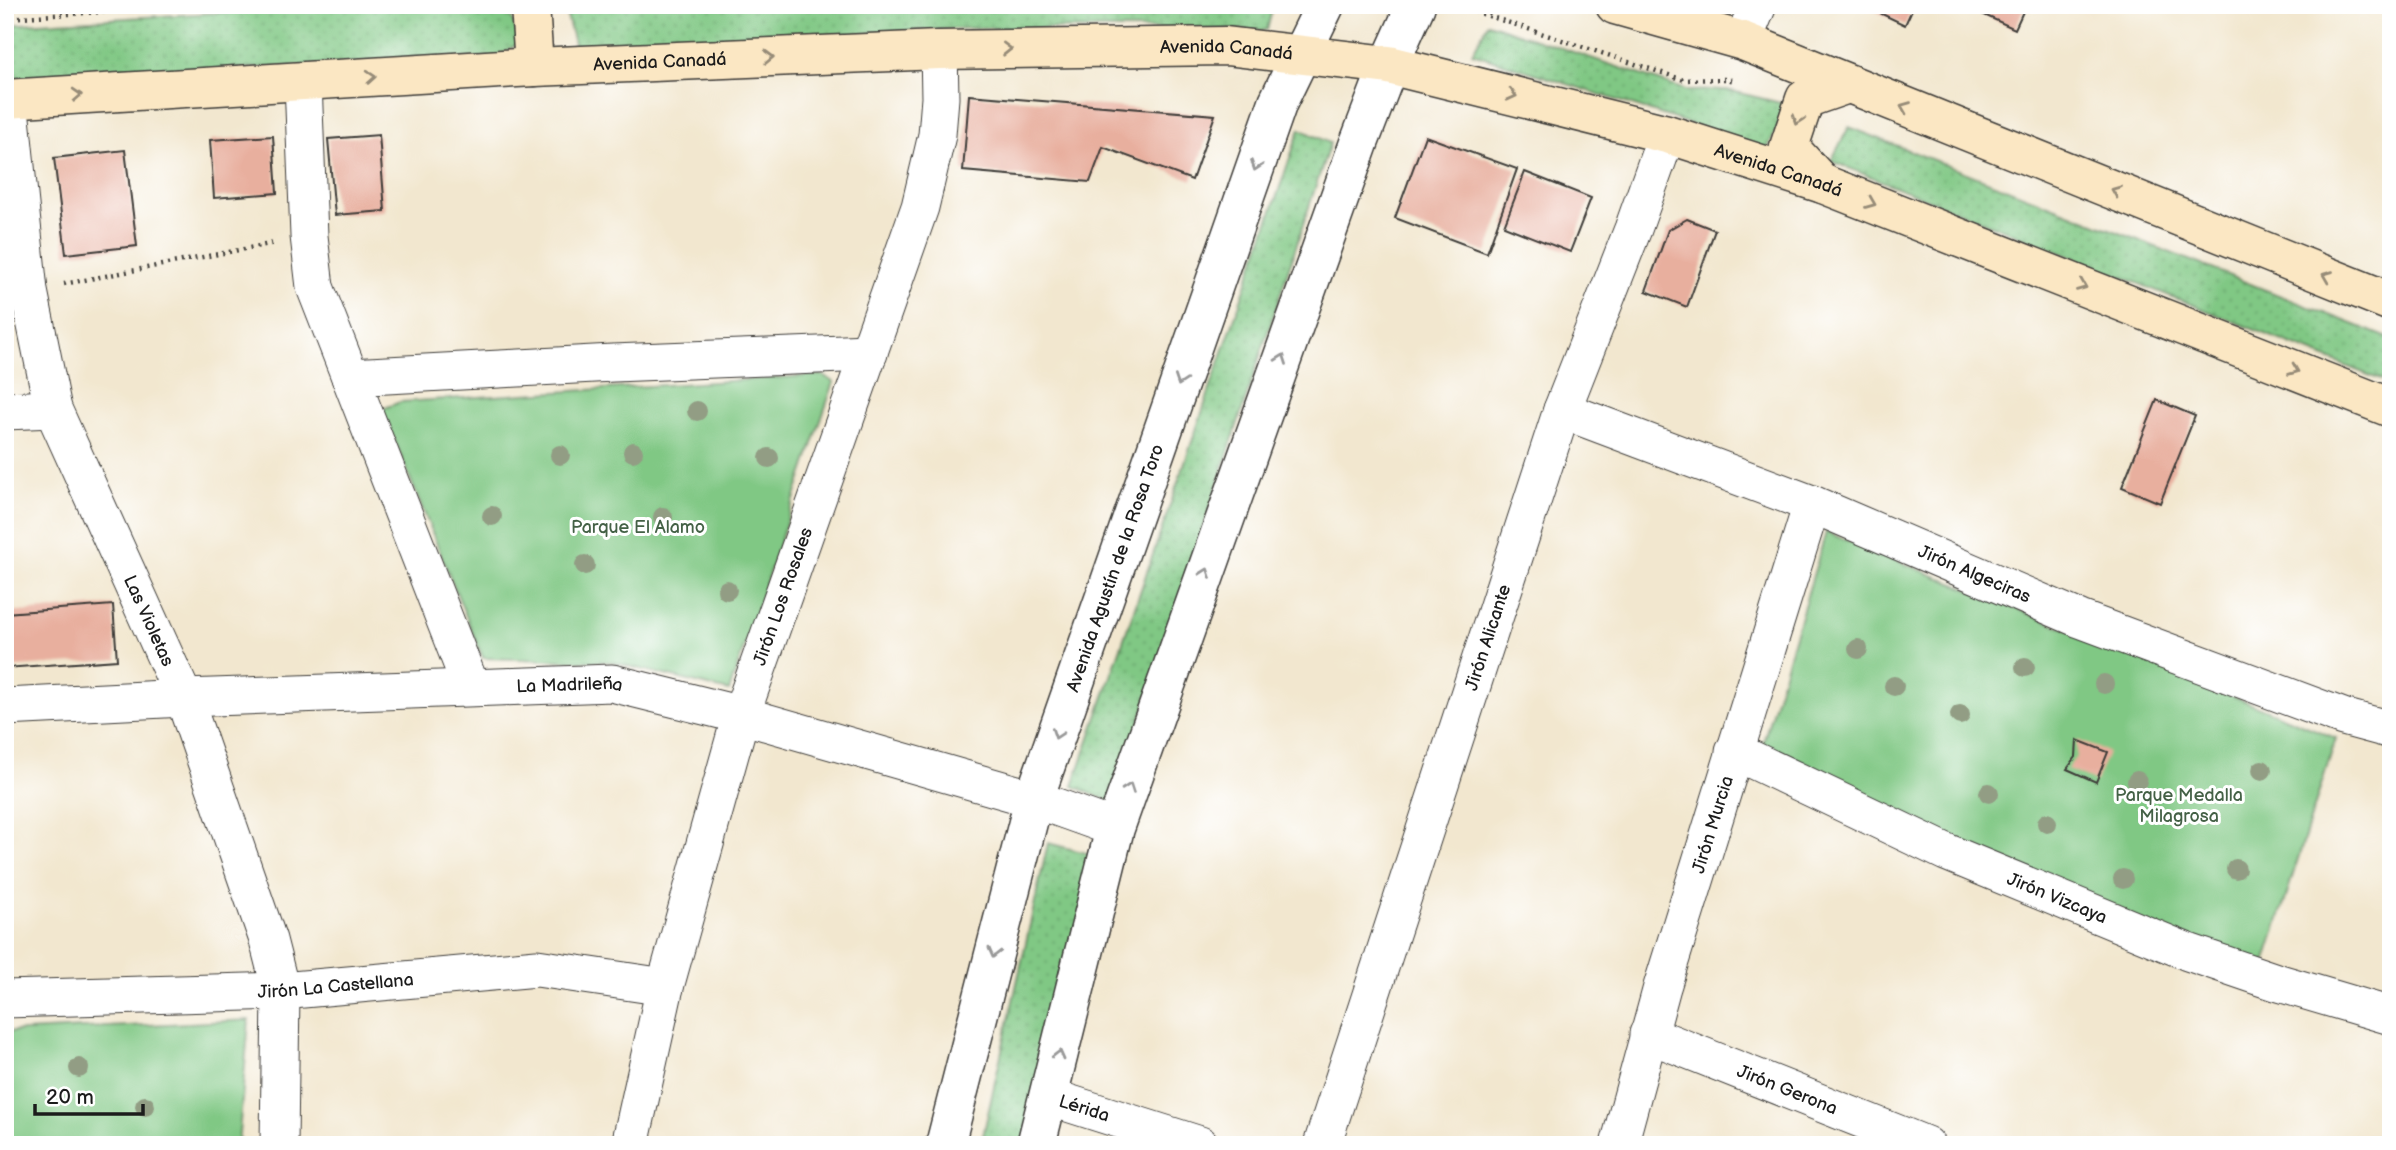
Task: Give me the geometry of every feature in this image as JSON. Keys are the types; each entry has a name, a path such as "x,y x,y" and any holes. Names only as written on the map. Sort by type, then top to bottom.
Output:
{"main road":[{"path":"530,5 534,67"},
{"path":"1615,5 1743,41 2391,302"},
{"name":"Avenida Canadá","path":"7,99 534,67 939,50 1226,46 1389,65 1667,134 1824,184 2391,408"},
{"path":"1824,184 1789,147 1805,99 1849,84"}],"street":[{"name":"Avenida Agustín de la Rosa Toro","path":"945,1145 1034,799 1273,115 1325,5"},
{"path":"1036,1145 1115,828 1359,143 1416,5"},
{"path":"1743,41 1758,5"},
{"name":"Jirón Los Rosales","path":"630,1145 665,987 741,715 920,207 937,135 940,98 939,50"},
{"path":"303,82 309,236 315,287 471,687"},
{"name":"Las Violetas","path":"7,99 29,291 53,409 184,698 268,940 281,991 279,1145"},
{"name":"Jirón Alicante","path":"1322,1145 1562,410 1667,134"},
{"path":"350,377 869,353"},
{"path":"5,411 53,409"},
{"name":"Jirón Algeciras","path":"1562,410 1812,503 2080,619 2343,717 2391,730"},
{"name":"Jirón Murcia","path":"1619,1145 1648,1034 1812,503"},
{"name":"La Madrileña","path":"5,707 612,683 741,715 1034,799 1115,828"},
{"name":"Jirón Vizcaya","path":"1734,751 1946,852 2188,951 2276,982 2391,1016"},
{"name":"Jirón La Castellana","path":"5,999 281,991 537,968 665,987"},
{"name":"Jirón Gerona","path":"1648,1034 1926,1145"},
{"name":"Lérida","path":"1049,1097 1200,1145"}],"path":[{"path":"5,18 215,5"},
{"path":"1455,5 1473,10"},
{"path":"29,291 309,236"}],"green space":[{"path":"353,5 507,5 520,42 498,57 5,79 5,25"},
{"path":"564,5 1273,5 1267,30 974,28 575,47"},
{"path":"1488,23 1688,91 1727,90 1789,105 1767,149 1472,53"},
{"path":"1849,127 2391,339 2391,384 1831,161"},
{"path":"1300,129 1330,143 1113,803 1073,786"},
{"name":"Parque El Alamo","path":"822,375 834,382 729,691 612,662 483,658 382,409 400,402"},
{"name":"Parque Medalla Milagrosa","path":"1826,532 2336,738 2262,973 1758,759"},
{"path":"1048,843 1101,857 1027,1145 981,1145"},
{"path":"249,1020 238,1145 5,1145 5,1032"}],"building":[{"path":"1863,5 1914,5 1905,25"},
{"path":"1973,5 2026,5 2015,29 1971,9"},
{"path":"969,95 1215,115 1192,180 1103,147 1090,182 963,171"},
{"path":"379,135 385,211 335,215 328,139"},
{"path":"273,136 277,193 214,198 210,140"},
{"path":"1425,136 1517,169 1487,253 1395,218"},
{"path":"125,150 137,246 66,254 54,158"},
{"path":"1525,172 1591,198 1570,252 1504,226"},
{"path":"1687,219 1715,230 1687,307 1646,291 1668,230"},
{"path":"2157,400 2195,416 2160,503 2122,487"},
{"path":"113,605 117,660 5,668 5,613"},
{"path":"2077,740 2108,752 2096,782 2067,769 2076,757"}]}
